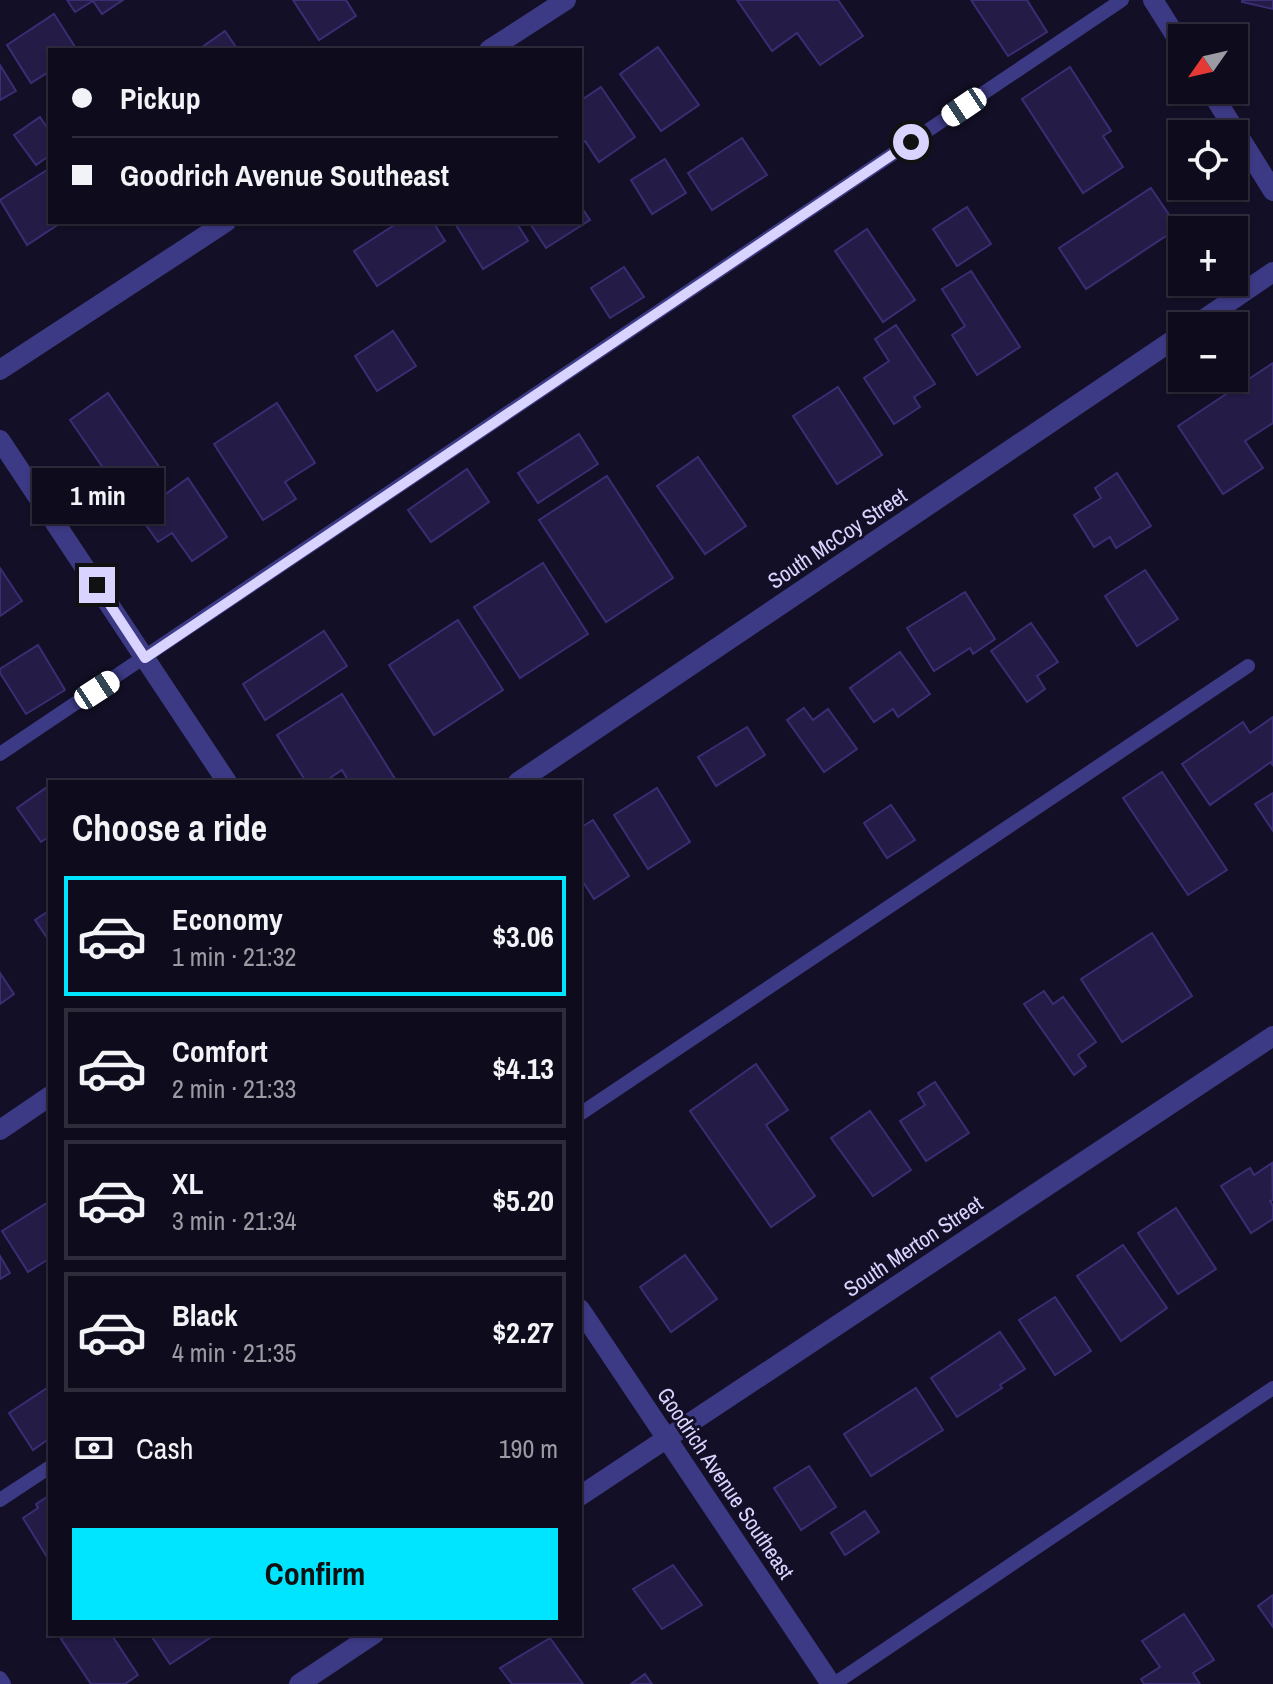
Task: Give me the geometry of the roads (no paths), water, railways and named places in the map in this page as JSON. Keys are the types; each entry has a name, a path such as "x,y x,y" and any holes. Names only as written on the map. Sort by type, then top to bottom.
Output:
{"street":[{"path":"492,48 566,0"},
{"path":"1153,0 1168,24"},
{"path":"1219,104 1273,191"},
{"path":"0,370 223,224"},
{"path":"1214,312 1273,272"},
{"name":"South McCoy Street","path":"521,780 1168,343"},
{"path":"0,440 226,780"},
{"name":"South Merton Street","path":"582,1495 1273,1036"},
{"path":"0,1130 48,1097"},
{"name":"Goodrich Avenue Southeast","path":"582,1312 832,1684"},
{"path":"299,1684 371,1636"}],"lane":[{"path":"0,754 1122,0"},
{"path":"582,1113 1248,666"},
{"path":"832,1684 1273,1388"},
{"path":"0,1500 48,1468"},
{"path":"0,1678 4,1684"}]}
